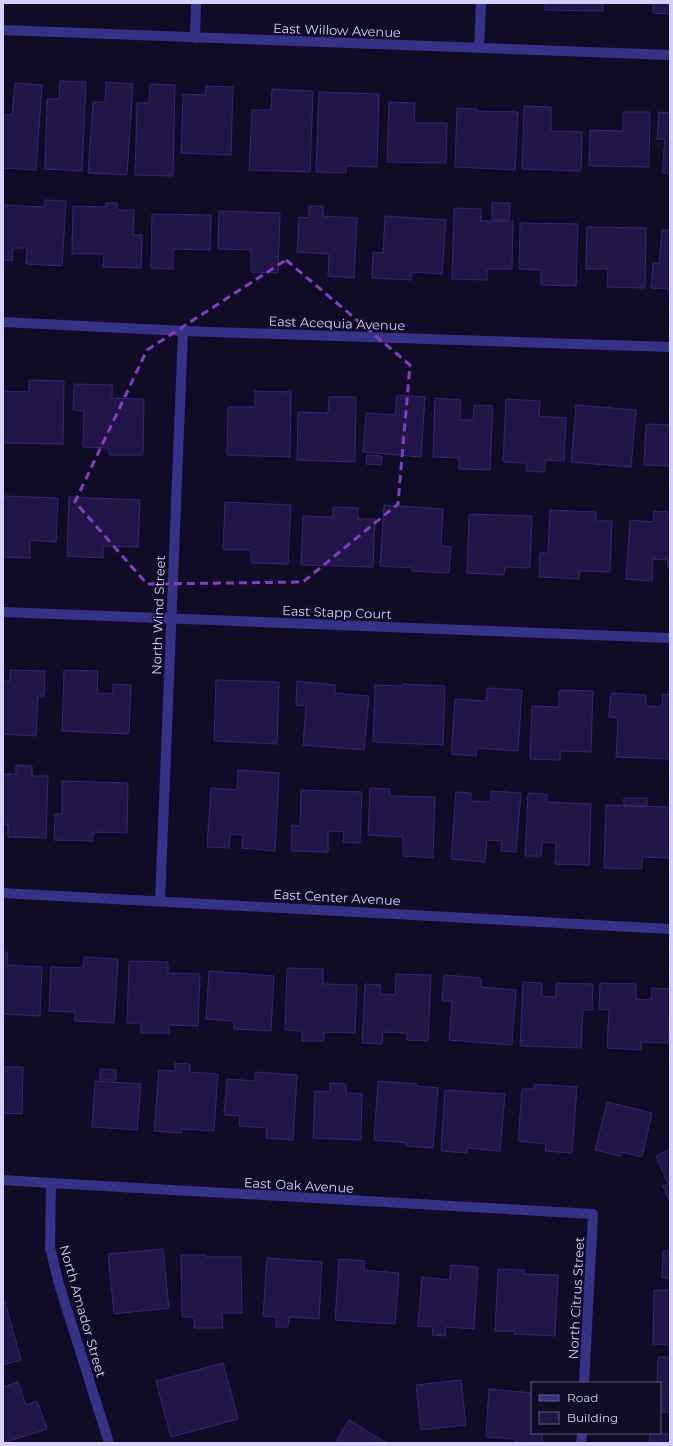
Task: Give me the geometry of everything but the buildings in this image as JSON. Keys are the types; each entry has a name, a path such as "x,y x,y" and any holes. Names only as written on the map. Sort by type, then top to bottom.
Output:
{"street":[{"path":"195,38 196,3"},
{"path":"480,47 481,3"},
{"name":"East Willow Avenue","path":"3,30 670,55"},
{"name":"East Acequia Avenue","path":"3,322 183,331 670,347"},
{"name":"North Wind Street","path":"160,901 183,331"},
{"name":"East Stapp Court","path":"3,612 670,638"},
{"name":"East Center Avenue","path":"3,893 670,928"},
{"name":"East Oak Avenue","path":"3,1180 50,1184 593,1214"},
{"name":"North Amador Street","path":"50,1184 50,1248 62,1292 109,1443"},
{"name":"North Citrus Street","path":"584,1382 593,1214"}],"highlighted area":[{"path":"286,260 410,365 398,504 303,582 147,584 75,502 147,350"}]}
